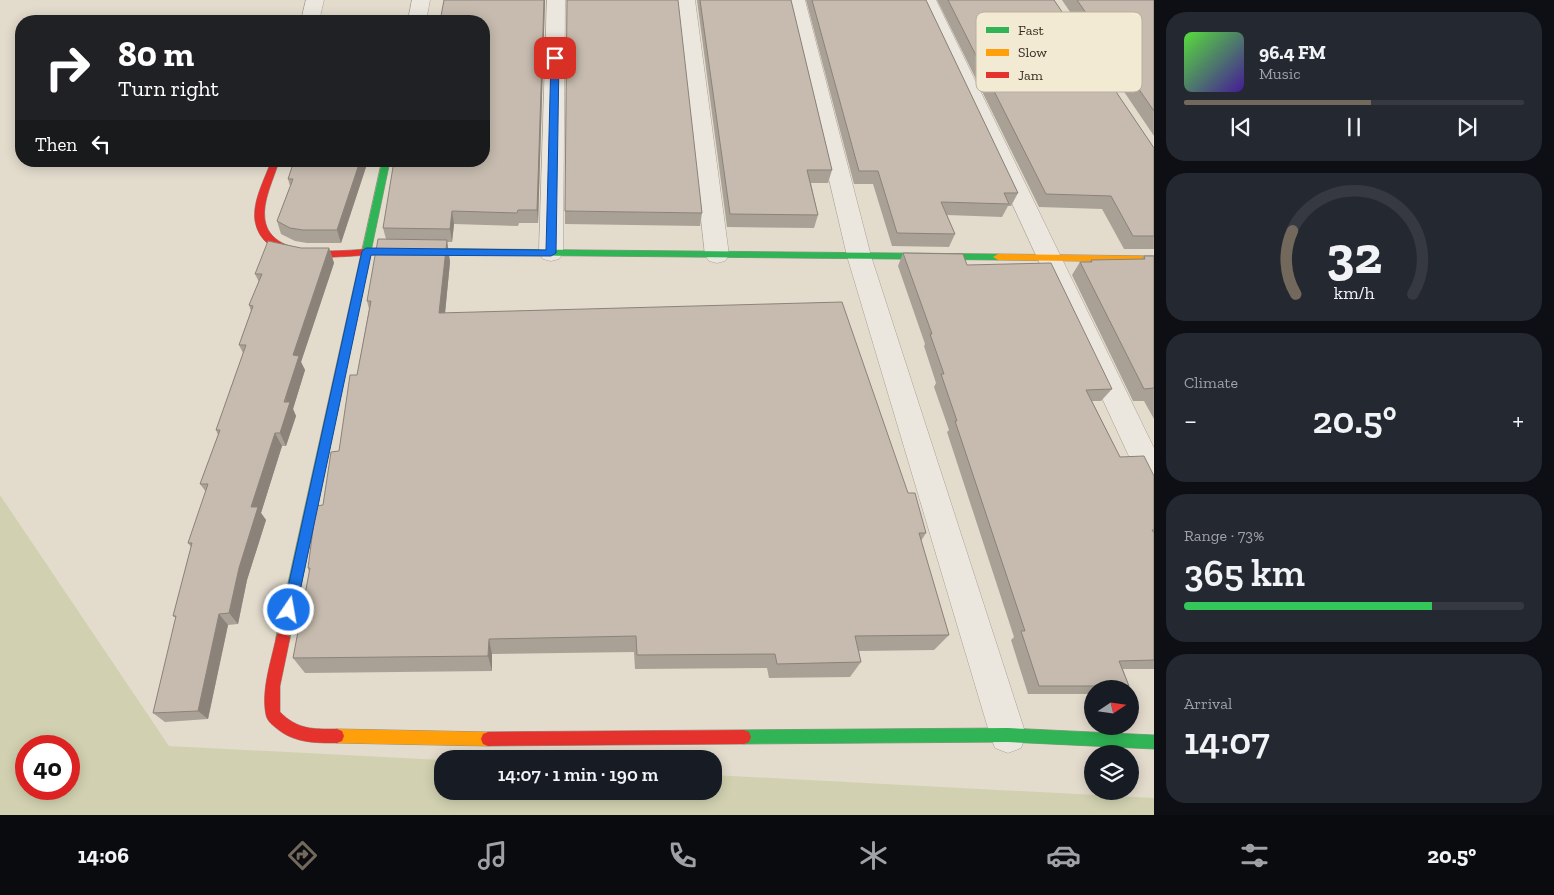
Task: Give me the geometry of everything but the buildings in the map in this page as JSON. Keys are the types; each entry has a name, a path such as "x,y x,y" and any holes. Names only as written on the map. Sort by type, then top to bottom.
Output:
{"street":[{"path":"312,15 316,0"},
{"path":"418,15 421,0"},
{"path":"551,253 556,0"},
{"path":"686,0 717,255"},
{"path":"796,0 859,256 1008,735"},
{"path":"926,0 1154,478"},
{"path":"274,167 260,222 265,238 277,248 298,253 366,251 1154,259"},
{"path":"385,167 273,686 273,715 284,728 305,736 505,739 1008,735 1154,742"}],"green space":[{"path":"0,495 169,746 434,760 434,800 722,800 722,775 1084,794 1084,800 1139,800 1139,797 1154,798 1154,815 0,815"}],"traffic: fast":[{"path":"283,638 385,167"},
{"path":"381,251 998,257"},
{"path":"744,737 1008,735 1154,742"}],"traffic: slow":[{"path":"998,257 1154,259"},
{"path":"337,736 488,739"}],"traffic: jam":[{"path":"273,167 263,198 260,220 265,235 275,245 310,253 330,254 381,251"},
{"path":"283,638 273,686 273,715 295,732 317,736 337,736"},
{"path":"488,739 744,737"}],"route":[{"path":"289,610 366,251 551,253 555,58"}]}
